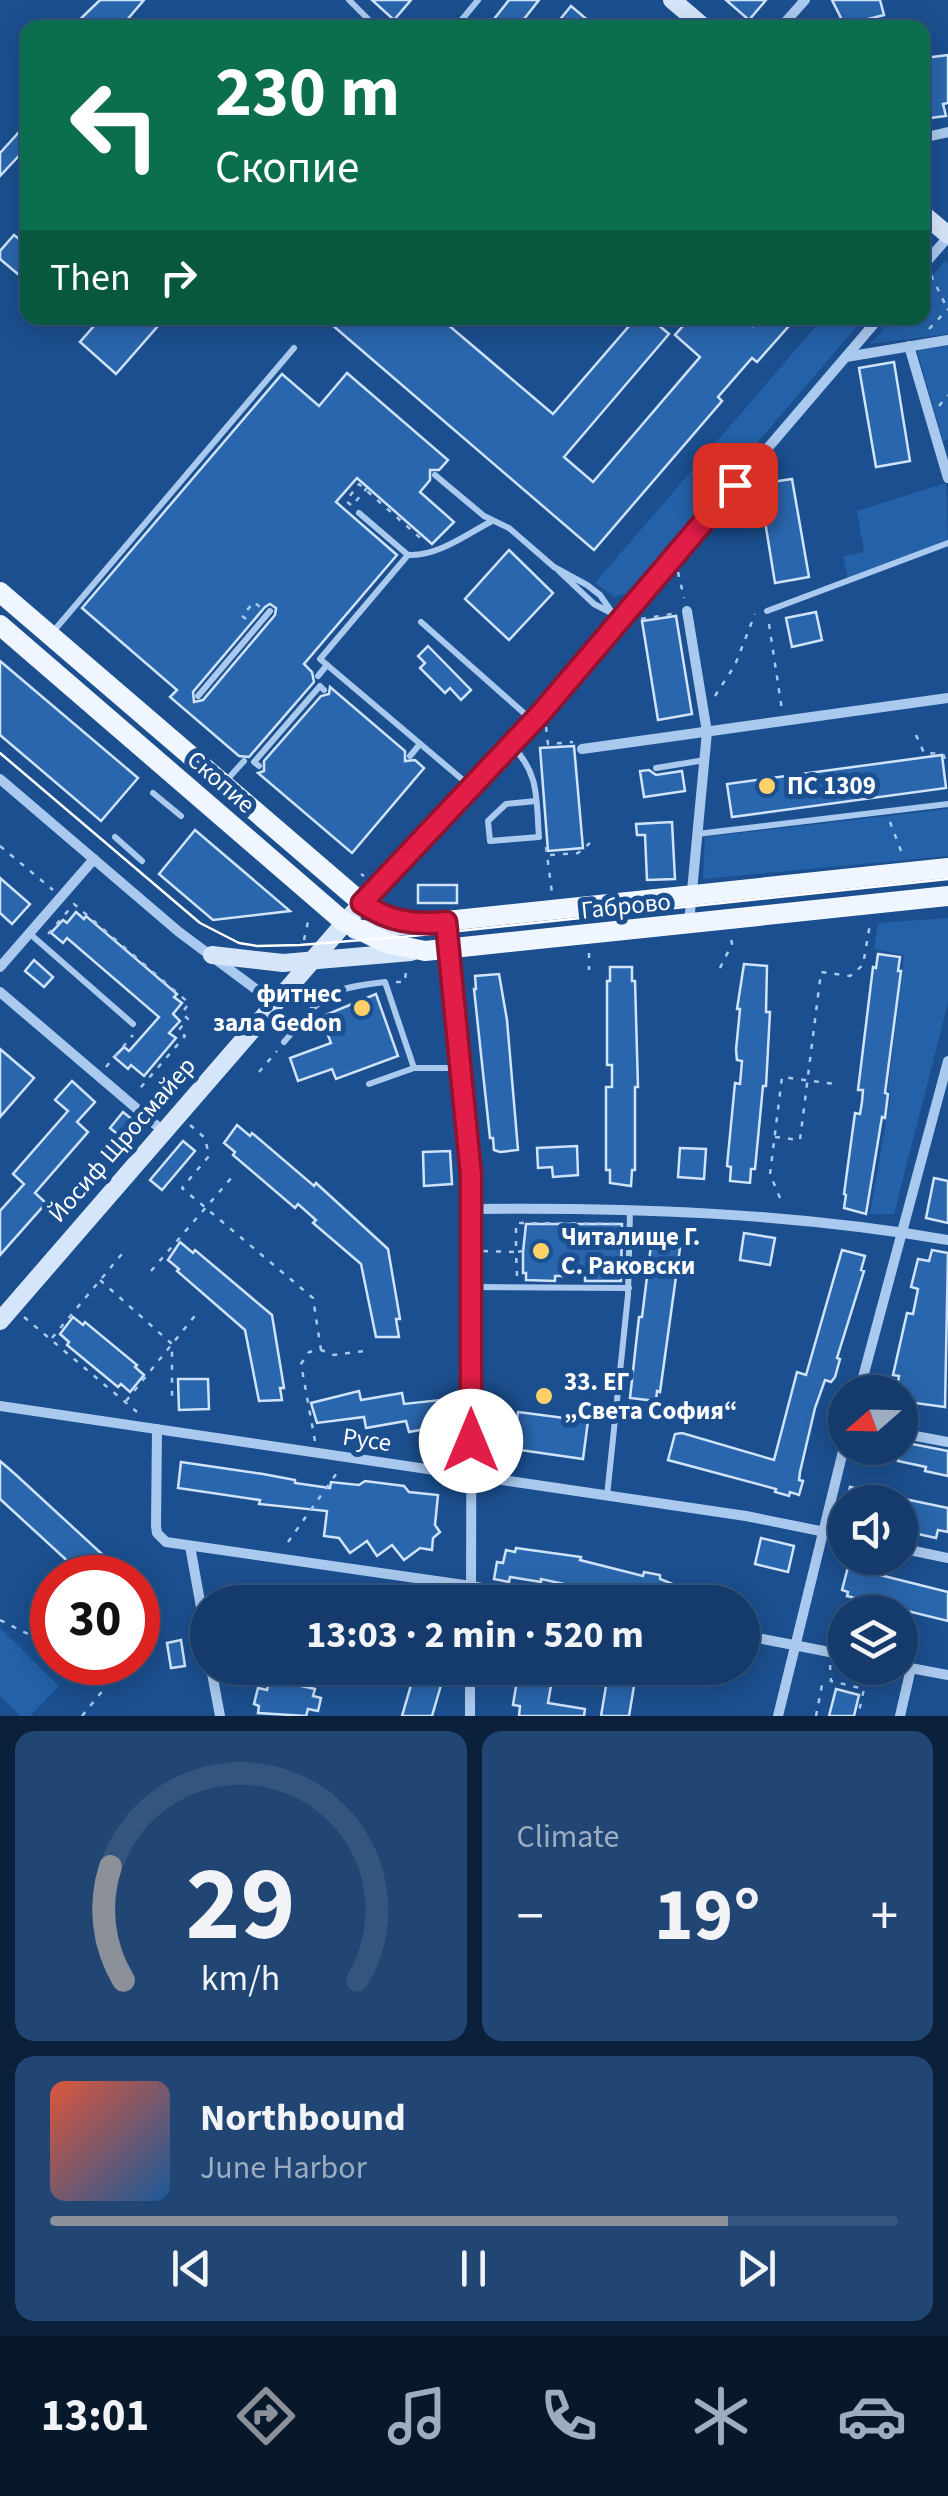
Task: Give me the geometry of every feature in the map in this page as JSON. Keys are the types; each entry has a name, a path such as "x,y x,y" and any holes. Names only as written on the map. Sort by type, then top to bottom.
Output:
{"main road":[{"name":"Скопие","path":"0,592 362,903 383,916 418,924"},
{"name":"Скопие","path":"0,625 346,928 386,943 425,951"},
{"name":"Габрово","path":"418,924 948,868"},
{"name":"Габрово","path":"425,951 948,896"}],"street":[{"path":"672,0 696,20"},
{"path":"787,20 804,0"},
{"path":"930,258 948,236"},
{"path":"362,903 537,717 873,325"},
{"path":"846,358 948,340"},
{"path":"912,345 948,478"},
{"path":"687,611 706,732 689,924"},
{"path":"582,750 948,698"},
{"path":"0,779 179,932 273,1002"},
{"path":"0,968 94,859"},
{"name":"Йосиф Щросмайер","path":"6,1314 309,961 346,928 362,903"},
{"path":"446,922 472,1208 471,1585"},
{"name":"Габрово","path":"346,928 418,924"},
{"name":"Габрово","path":"212,956 264,963 425,951"},
{"path":"0,992 163,1131"},
{"path":"863,1375 942,1104 948,1062"},
{"path":"472,1208 630,1210 816,1221 948,1240"},
{"name":"Русе","path":"0,1406 746,1516 828,1532"},
{"path":"157,1429 157,1533 166,1542 464,1585"},
{"path":"918,1436 948,1442"},
{"path":"778,1716 839,1465"},
{"path":"190,1546 197,1585"},
{"path":"918,1552 948,1558"},
{"path":"760,1638 828,1651"},
{"path":"918,1669 948,1674"},
{"path":"215,1685 220,1716"},
{"path":"470,1685 470,1716"},
{"path":"900,1716 904,1685"}],"lane":[{"path":"349,0 369,20"},
{"path":"462,20 478,0"},
{"path":"50,635 294,348"},
{"path":"435,475 509,528 554,567 588,584 621,617"},
{"path":"359,513 408,555"},
{"path":"471,787 320,659 408,555 435,550 493,520"},
{"path":"767,611 948,544"},
{"path":"198,696 270,611"},
{"path":"421,622 537,717"},
{"path":"318,676 327,665"},
{"path":"259,766 254,762 320,686 324,690"},
{"path":"410,756 420,744"},
{"path":"511,746 526,759 534,775 539,837 490,842 488,822 506,804 536,801"},
{"path":"656,768 704,760"},
{"path":"225,783 244,761"},
{"path":"168,805 186,785"},
{"path":"153,793 180,816"},
{"path":"697,834 948,804"},
{"path":"115,837 142,861"},
{"path":"30,934 133,1024"},
{"path":"284,1042 329,994 349,986 384,982 414,1068"},
{"path":"369,1084 414,1068 461,1068"},
{"path":"606,1496 628,1288 630,1210"},
{"path":"472,1287 628,1288"}],"path":[{"path":"912,345 948,309 930,277"},
{"path":"346,500 359,484 435,550"},
{"path":"352,506 366,489"},
{"path":"621,617 687,611 674,556"},
{"path":"244,613 254,602"},
{"path":"767,611 784,721"},
{"path":"703,714 735,665 755,614"},
{"path":"537,717 545,716 548,744 576,742 582,750"},
{"path":"916,735 924,753 943,754 948,765"},
{"path":"886,812 906,862"},
{"path":"539,837 548,855 552,900"},
{"path":"548,855 578,853 590,843"},
{"path":"0,846 61,897"},
{"path":"40,943 74,904 189,1003 182,1013 188,1019 178,1031 185,1036 142,1087"},
{"path":"296,939 305,939 310,917"},
{"path":"775,1137 800,1140 821,972 850,976 862,965 870,923"},
{"path":"720,968 732,938"},
{"path":"589,953 589,970"},
{"path":"384,982 405,982 406,969"},
{"path":"98,1076 138,1028 133,1024"},
{"path":"258,1072 284,1042"},
{"path":"780,1198 770,1174 782,1077 835,1084"},
{"path":"177,1115 206,1138 210,1156 182,1188 313,1298 322,1350"},
{"path":"151,1271 234,1176"},
{"path":"517,1288 516,1223 630,1224"},
{"path":"50,1339 126,1249"},
{"path":"472,1251 523,1252"},
{"path":"100,1280 172,1344 172,1396"},
{"path":"126,1402 198,1312"},
{"path":"6,1314 50,1339 157,1429"},
{"path":"317,1452 302,1364 309,1352 322,1350 334,1355 364,1351"},
{"path":"288,1542 330,1480 351,1458"},
{"path":"0,1620 30,1635"},
{"path":"816,1716 822,1686 828,1683"},
{"path":"848,1685 864,1689 858,1716"},
{"path":"82,1716 104,1689"}],"shaded area":[{"path":"945,261 948,264 948,334 870,344 888,325 930,325 930,278"},
{"path":"817,325 858,325 629,592 615,597 595,583"},
{"path":"948,346 948,439 943,441 917,350"},
{"path":"946,483 948,541 848,578 843,556 864,552 857,511"},
{"path":"948,809 948,856 703,879 705,837"},
{"path":"948,918 948,1003 894,1214 870,1214 891,1093 888,1090 904,955 874,949 878,923"},
{"path":"0,1628 30,1657 30,1685 59,1686 30,1716 21,1716 0,1696"}],"building":[{"path":"100,0 144,0 127,20 79,20"},
{"path":"372,0 411,0 394,20"},
{"path":"509,0 539,0 523,20 493,20"},
{"path":"726,0 766,0 749,20"},
{"path":"832,0 880,0 884,15 842,20"},
{"path":"571,6 588,20 560,20"},
{"path":"948,55 948,103 943,104 946,116 930,118 930,57"},
{"path":"20,131 20,155 0,176 0,153"},
{"path":"14,235 20,240 19,275 0,259 0,251"},
{"path":"95,325 159,325 116,374 80,342"},
{"path":"332,325 448,325 553,414 630,325 658,325 669,334 564,457 593,482 700,357 675,335 684,325 790,325 757,362 752,358 718,397 722,401 594,550"},
{"path":"894,362 910,461 876,467 859,368"},
{"path":"347,373 448,460 439,470 430,470 430,480 420,492 454,522 432,544 357,478 336,502 397,555 304,664 312,672 314,682 249,757 239,756 170,697 177,690 82,608 282,374 319,406","holes":["270,604 276,608 275,615 203,700 194,702 193,692 265,607"]},
{"path":"792,479 809,577 775,583 759,484"},
{"path":"509,550 553,593 509,640 465,599"},
{"path":"816,612 822,640 792,647 786,618"},
{"path":"676,616 692,714 658,720 642,621"},
{"path":"428,646 471,690 461,700 450,688 445,693 420,668 425,663 418,656"},
{"path":"0,661 138,778 101,821 0,735"},
{"path":"330,687 405,751 405,761 415,760 424,768 352,853 258,773 264,771 264,761 321,696 329,694"},
{"path":"574,746 583,848 548,851 540,748"},
{"path":"942,755 946,788 732,817 727,784"},
{"path":"649,770 656,775 682,771 685,791 644,797 640,771"},
{"path":"672,822 675,879 647,880 645,835 637,835 636,824"},
{"path":"195,830 290,911 213,920 159,874"},
{"path":"0,878 30,904 12,924 0,913"},
{"path":"418,885 457,885 457,903 418,903"},
{"path":"76,912 84,919 86,916 177,994 174,997 182,1003 173,1014 180,1021 169,1033 176,1038 144,1076 114,1057 124,1047 129,1051 159,1017 67,938 63,943 51,933"},
{"path":"878,954 900,957 901,971 885,1118 882,1117 866,1214 844,1208 844,1194 855,1113 860,1114 862,1102 863,1090 858,1090 873,967 876,968"},
{"path":"34,960 53,977 44,987 25,971"},
{"path":"744,964 767,966 766,1012 770,1012 766,1086 750,1183 730,1181 731,1167 727,1166 735,1083 740,1084 742,1061 737,1060 736,1050"},
{"path":"610,967 632,967 635,981 638,1087 631,1186 610,1183 610,1170 606,1170 606,1087 612,1087 612,1065 607,1065"},
{"path":"499,974 507,1020 518,1150 500,1152 494,1150 490,1138 474,989 475,976"},
{"path":"376,994 398,1056 336,1079 332,1069 298,1081 290,1058 331,1043 321,1017"},
{"path":"0,1049 34,1078 0,1117"},
{"path":"72,1081 95,1102 77,1122 88,1132 35,1193 46,1203 0,1255 0,1211 24,1184 13,1174 68,1111 55,1100"},
{"path":"123,1112 139,1125 126,1141 110,1128"},
{"path":"237,1125 250,1136 252,1133 314,1186 316,1183 388,1249 400,1319 396,1319 399,1337 376,1337 361,1264 313,1223 316,1220 298,1204 295,1208 233,1155 235,1152 224,1143"},
{"path":"183,1141 195,1151 162,1190 150,1180"},
{"path":"577,1146 578,1175 553,1177 552,1167 538,1168 537,1148"},
{"path":"680,1148 706,1149 704,1179 678,1177"},
{"path":"450,1151 452,1184 424,1186 423,1152"},
{"path":"934,1178 948,1181 948,1223 926,1218"},
{"path":"526,1224 622,1224 621,1281 585,1281 585,1276 526,1280"},
{"path":"655,1232 678,1234 676,1248 680,1248 656,1401 630,1398 639,1317"},
{"path":"744,1233 775,1238 770,1265 740,1260"},
{"path":"180,1242 193,1253 195,1250 272,1315 284,1388 280,1388 282,1400 259,1401 245,1330 168,1260"},
{"path":"842,1250 865,1256 836,1375 828,1375 815,1408 800,1472 799,1480 803,1481 799,1495 790,1492 789,1496 775,1492 776,1489 668,1460 675,1434 682,1433 774,1460 797,1372 806,1375"},
{"path":"932,1250 948,1253 945,1407 918,1403 918,1375 893,1375 907,1313 913,1314 918,1289 911,1287 918,1259 929,1261"},
{"path":"73,1317 83,1325 85,1322 137,1365 144,1375 130,1392 121,1384 118,1387 67,1345 69,1342 60,1334"},
{"path":"178,1379 208,1379 209,1409 179,1410"},
{"path":"359,1391 361,1400 402,1393 404,1404 450,1399 453,1420 409,1432 406,1421 366,1428 364,1417 317,1423 311,1403"},
{"path":"518,1412 588,1421 583,1459 513,1449"},
{"path":"918,1445 948,1451 948,1476 925,1471 926,1467 917,1465"},
{"path":"0,1461 103,1555 61,1555 0,1499"},
{"path":"181,1462 330,1488 331,1482 359,1485 365,1481 438,1495 435,1525 440,1532 433,1538 432,1550 420,1548 404,1560 392,1545 377,1556 367,1541 350,1553 339,1538 324,1536 327,1511 259,1504 260,1500 178,1488"},
{"path":"918,1502 948,1508 948,1532 938,1530 936,1538 918,1534"},
{"path":"761,1538 794,1546 788,1572 755,1564"},
{"path":"516,1548 581,1557 580,1560 643,1576 644,1572 660,1575 660,1579 675,1585 569,1585 541,1579 494,1579 497,1562 503,1563 506,1550 515,1552"},
{"path":"846,1575 880,1575 948,1592 948,1621 918,1614 918,1595 847,1595 842,1590"},
{"path":"181,1640 185,1666 171,1668 167,1643"},
{"path":"268,1685 315,1689 313,1696 321,1698 318,1711 308,1709 306,1716 258,1713 259,1706 254,1704 258,1688 267,1690"},
{"path":"411,1685 441,1685 432,1716 402,1716"},
{"path":"516,1685 551,1685 548,1703 585,1709 584,1716 519,1716 520,1706 513,1705"},
{"path":"606,1685 634,1685 629,1716 601,1716"},
{"path":"836,1689 859,1695 854,1716 829,1716"}],"tram line":[{"path":"0,753 200,923 239,943 257,946 412,936 948,879"}],"place":[{"name":"ПС 1309","path":"767,786"},
{"name":"фитнес зала Gedon","path":"362,1008"},
{"name":"Читалище Г. С. Раковски","path":"541,1251"},
{"name":"33. ЕГ „Света София“","path":"544,1396"}],"route":[{"path":"471,1441 471,1175 446,922 418,924 393,919 362,903 541,713 735,485"}]}
